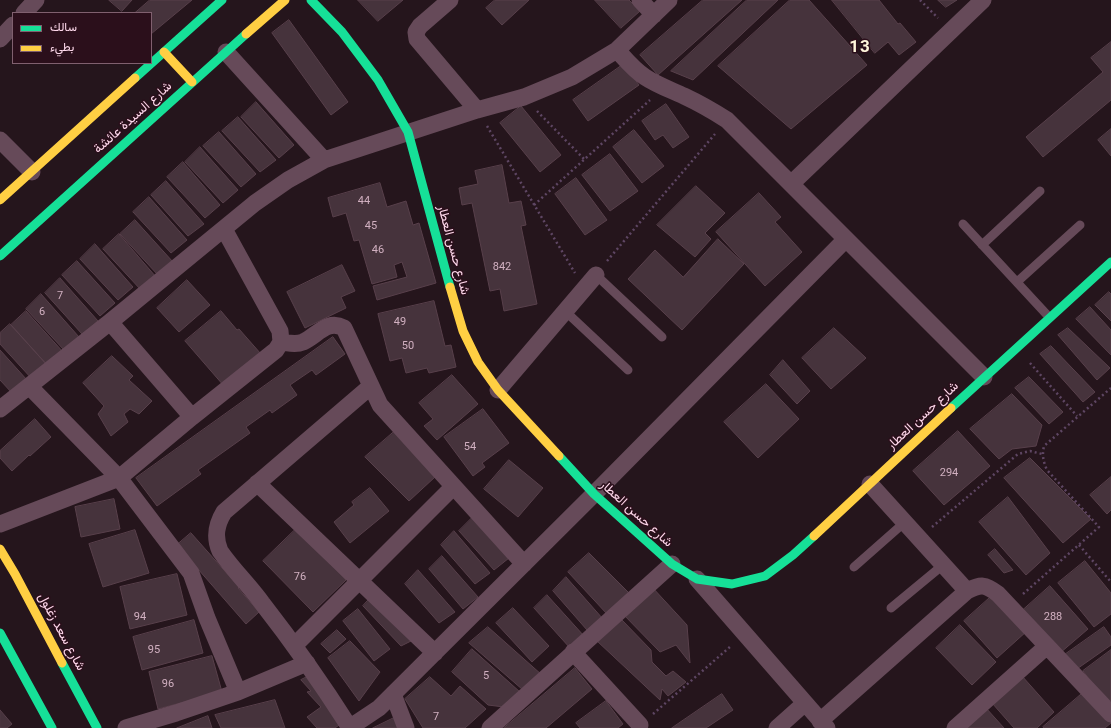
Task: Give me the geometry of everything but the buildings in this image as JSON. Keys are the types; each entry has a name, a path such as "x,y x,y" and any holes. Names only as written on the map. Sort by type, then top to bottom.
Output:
{"street":[{"path":"25,12 36,0"},
{"path":"152,63 222,0"},
{"name":"شارع السيدة عائشة","path":"0,256 285,0"},
{"name":"شارع حسن العطار","path":"311,0 342,32 378,80 408,132 463,331 478,362 498,390 594,494 672,564 697,579 732,584 765,576 793,555 984,377 1111,262"},
{"path":"450,0 420,26 416,32 417,39 477,110"},
{"path":"640,0 654,16"},
{"path":"0,409 110,322 255,203 283,184 324,160 477,110 524,97 572,77 617,50 669,0"},
{"path":"792,184 983,0"},
{"path":"0,39 12,26"},
{"path":"617,50 630,65 646,78 686,96 727,120 984,377"},
{"path":"164,52 192,82"},
{"path":"226,52 324,160"},
{"path":"0,200 151,64"},
{"path":"0,140 32,172"},
{"path":"0,524 119,478 276,350 282,342 280,332 224,229"},
{"path":"371,386 224,512 216,529 217,544 224,558 261,601 295,645 349,728 379,708 594,494 846,239"},
{"path":"498,390 596,275"},
{"path":"110,322 192,417"},
{"path":"282,342 292,344 302,342 330,325 338,324 344,328 380,405 524,564"},
{"path":"29,386 119,478 191,573 207,618 238,692"},
{"path":"257,483 435,652"},
{"path":"870,484 967,591"},
{"path":"295,645 453,487"},
{"name":"شارع سعد زغلول","path":"0,549 15,574 97,728"},
{"path":"490,728 672,564"},
{"path":"5,580 15,574"},
{"path":"697,579 824,724 967,591 977,586 989,587 998,594 1111,714"},
{"path":"0,633 52,728"},
{"path":"955,728 1047,646"},
{"path":"573,652 640,725"},
{"path":"126,728 238,692 307,663"},
{"path":"393,694 406,728"},
{"path":"778,728 806,703"}],"lane":[{"path":"982,245 1040,191"},
{"path":"963,224 1049,318"},
{"path":"1017,282 1080,225"},
{"path":"596,275 662,337"},
{"path":"565,311 628,370"},
{"path":"854,567 905,522"},
{"path":"891,608 943,565"}],"path":[{"path":"920,0 950,31"},
{"path":"534,205 664,87"},
{"path":"524,97 584,159"},
{"path":"477,110 584,289"},
{"path":"596,275 727,120"},
{"path":"1016,348 1077,416"},
{"path":"1009,606 1099,527 1047,470 1042,454 1044,446 1111,388"},
{"path":"919,538 1018,454 1030,451 1042,454"},
{"path":"1079,545 1111,582"},
{"path":"640,725 745,634"}],"traffic: fast":[{"path":"152,63 222,0"},
{"path":"311,0 342,32 378,80 408,132 450,287"},
{"path":"0,256 246,34"},
{"path":"135,78 151,64"},
{"path":"951,408 1111,262"},
{"path":"559,456 594,494 672,564 697,579 732,584 765,576 793,555 814,536"},
{"path":"0,633 52,728"},
{"path":"62,663 97,728"}],"traffic: slow":[{"path":"246,34 285,0"},
{"path":"164,52 192,82"},
{"path":"0,200 135,78"},
{"path":"450,287 463,331 478,362 498,390 559,456"},
{"path":"814,536 951,408"},
{"path":"0,549 15,574 62,663"}],"district":[{"name":"13","path":"860,48"}]}
